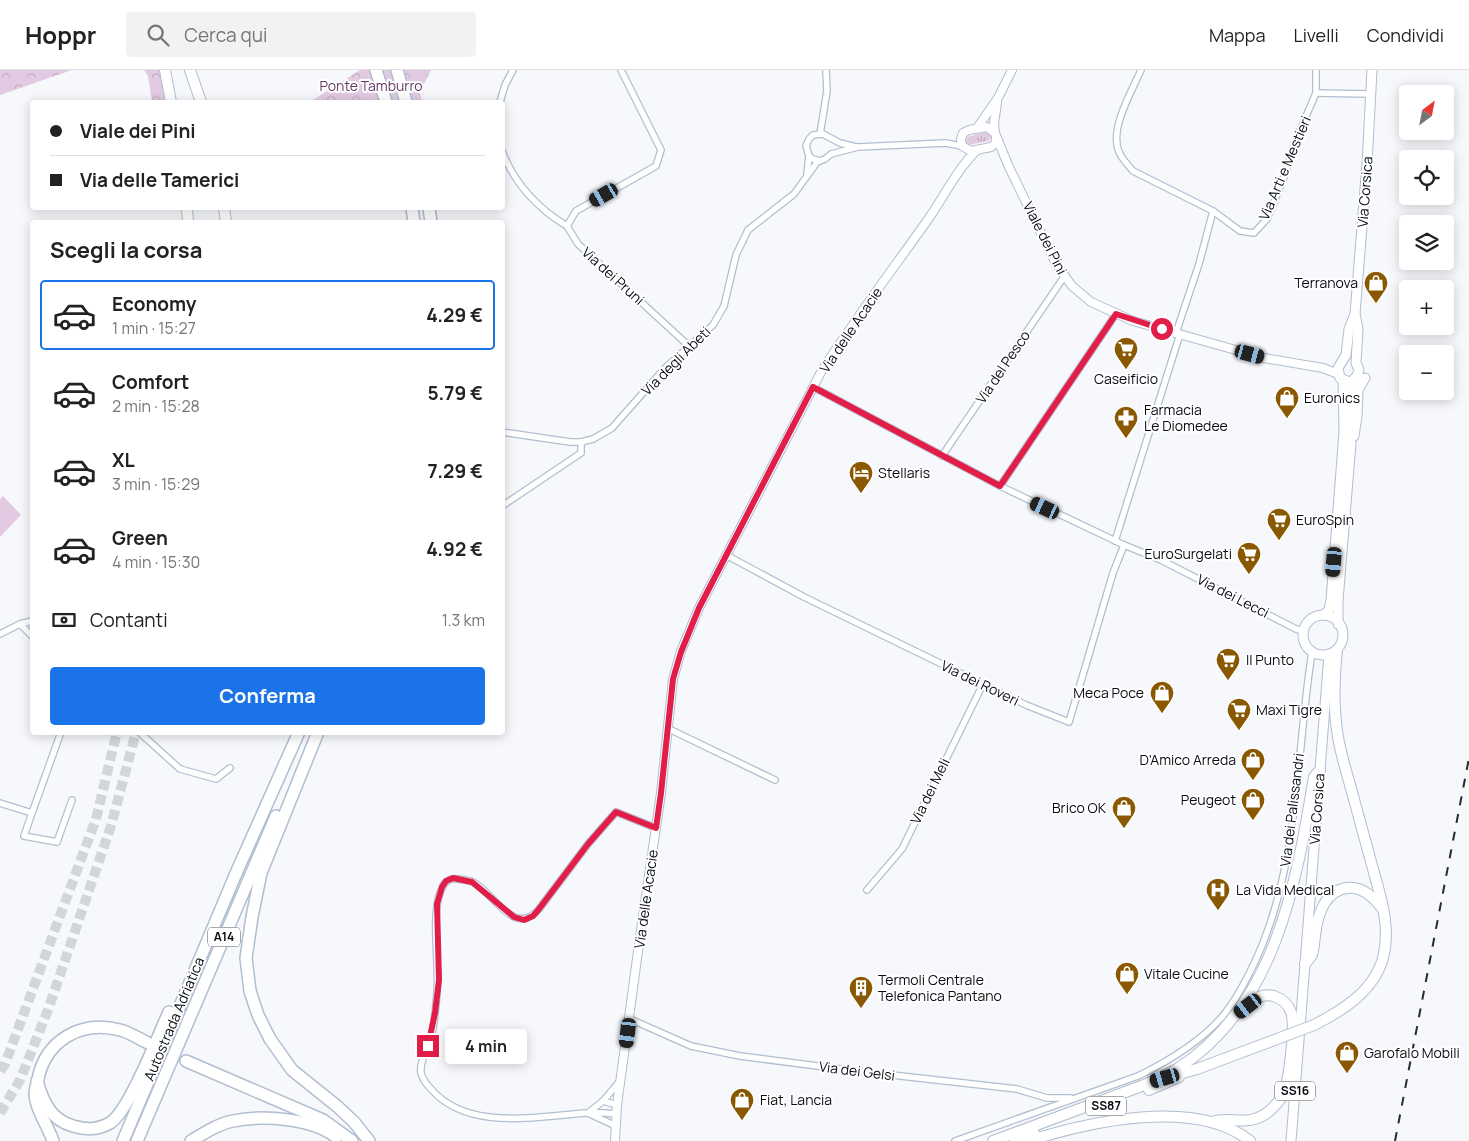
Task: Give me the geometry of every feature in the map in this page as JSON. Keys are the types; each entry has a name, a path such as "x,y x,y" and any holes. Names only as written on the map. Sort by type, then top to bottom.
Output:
{"highway":[{"path":"165,70 171,100"},
{"path":"190,70 200,100"},
{"path":"376,70 385,100"},
{"path":"397,70 405,100"},
{"path":"1150,1082 1197,1069 1314,1025 1351,1003 1369,984 1378,971 1383,958 1386,937 1383,909 1338,737 1333,652"},
{"name":"Autostrada Adriatica","path":"123,1141 237,871 298,735"},
{"name":"Autostrada Adriatica","path":"136,1141 311,735"},
{"path":"317,735 261,873 246,958 249,983 258,1015 270,1039 292,1070 349,1117 370,1141"},
{"path":"1150,1082 1176,1070 1198,1054 1236,1015 1254,986 1271,954 1283,920 1302,847 1314,777 1320,770"},
{"path":"37,1081 43,1102 53,1115 67,1124 83,1130 97,1129 112,1122 124,1107 142,1071 196,952 237,871"},
{"path":"1305,964 1313,954 1320,910 1334,893 1348,888 1362,890 1371,896 1383,909"},
{"path":"1212,1122 1220,1119 1240,1122 1262,1116 1271,1110 1281,1098 1287,1082 1293,1021 1288,1007 1279,998 1262,996 1236,1015"},
{"path":"53,1141 38,1108 35,1094 44,1058 52,1048 61,1039 84,1029 108,1028 121,1030 148,1043"},
{"path":"186,1060 323,1120 352,1141"},
{"name":"SS87","path":"1015,1141 1152,1089 1197,1069"},
{"name":"SS87","path":"993,1141 1150,1082"},
{"path":"1028,1141 1081,1128 1132,1119 1173,1117 1212,1122 1237,1132 1250,1141"},
{"path":"191,1141 212,1129 233,1121 276,1118 299,1121 333,1134 341,1141"}],"main road":[{"name":"Via Corsica","path":"1305,964 1320,770 1333,652 1342,639 1342,629 1338,624 1338,601 1351,443 1348,407 1353,380 1358,373 1356,363 1358,329 1355,314 1367,164 1372,70"},
{"name":"Via Corsica","path":"1324,616 1331,600 1344,432 1338,366 1344,361 1346,355 1349,329 1355,314"},
{"path":"1344,361 1349,360 1356,363"},
{"path":"1340,377 1348,381 1353,380"},
{"path":"1351,443 1357,416 1358,390 1365,378"},
{"path":"1333,652 1321,655 1312,652 1304,644 1303,631 1308,621 1315,617 1324,616 1333,619 1338,624"},
{"name":"SS16","path":"1291,1141 1305,964"}],"street":[{"path":"501,100 505,85 513,70"},
{"path":"505,158 508,166 532,198 556,220 567,226 576,211 656,166 661,150 621,70"},
{"path":"807,174 807,141 813,135 820,134 827,91 826,70"},
{"path":"977,129 998,98 1012,70"},
{"name":"Via Arti e Mestieri","path":"1141,70 1118,125 1118,151 1133,171 1213,211 1240,230 1254,233 1267,219 1316,93 1316,70"},
{"path":"1316,93 1370,94"},
{"path":"996,134 987,127 966,131 962,136 963,147 970,151 988,149 996,143 996,134 995,113 998,98"},
{"name":"Via degli Abeti","path":"820,134 829,139 858,147"},
{"name":"Viale dei Pini","path":"996,134 1008,165 1056,264 1072,286 1091,302 1116,314 1178,334 1264,358 1323,368 1340,377"},
{"name":"Via degli Abeti","path":"945,143 962,136"},
{"path":"829,139 832,146 831,154"},
{"name":"Via degli Abeti","path":"505,432 581,442 593,439 612,428 665,368 713,325 719,316 730,284 739,247 748,230 794,194 818,161 825,159 831,154 858,147 945,143 963,147"},
{"name":"Via delle Acacie","path":"963,147 963,166"},
{"name":"Viale dei Pini","path":"988,149 1000,156 1008,165"},
{"name":"Via delle Acacie","path":"615,1141 617,1105 656,828 669,729 673,679 681,652 699,608 813,387 839,344 936,208 963,166 977,150"},
{"path":"808,156 818,161"},
{"path":"1115,541 1199,264 1213,211"},
{"name":"Via dei Pruni","path":"567,226 578,244 690,347"},
{"name":"Via del Pesco","path":"942,456 1064,277"},
{"path":"1000,486 1116,314"},
{"name":"Viale dei Pini","path":"1323,368 1344,361"},
{"name":"Via dei Lecci","path":"813,387 1000,486 1115,541 1161,560 1296,630 1303,631"},
{"path":"505,504 581,453 581,442"},
{"name":"Via dei Roveri","path":"726,555 804,597 1026,705 1069,722 1113,573 1124,545"},
{"path":"0,634 20,624 30,622"},
{"path":"20,624 30,634"},
{"name":"Via dei Palissandri","path":"955,1141 1090,1094 1154,1068 1192,1044 1222,1016 1238,995 1269,930 1284,874 1300,751 1304,702 1312,652"},
{"name":"Via dei Meli","path":"867,890 902,849 983,684"},
{"path":"669,729 776,780"},
{"path":"60,735 24,836 58,842 72,800"},
{"path":"142,735 180,769 216,779 230,768"},
{"path":"0,803 32,813"},
{"path":"617,1114 588,1113 510,1119 466,1112 446,1103 436,1095 425,1082 421,1067 432,1034 439,980 437,904 442,887 446,881 453,878 472,882 514,917 524,920 533,916 539,909 588,844 616,812 656,828"},
{"name":"Via dei Gelsi","path":"630,1019 691,1046 740,1056 1017,1089 1047,1098 1068,1099 1090,1094"},
{"path":"588,1113 603,1101 622,1078"},
{"path":"603,1101 617,1105"},
{"path":"588,1113 616,1126"}],"green space":[{"path":"0,70 72,70 0,95"},
{"path":"144,70 160,70 169,100 152,100 148,76"},
{"name":"Ponte Tamburro","path":"360,70 431,70 420,92 422,100 313,100"},
{"path":"985,132 991,137 989,141 969,145 966,142 967,137"},
{"path":"3,496 21,515 0,537 0,499"}],"tunnel":[{"path":"0,1071 5,1064 96,819 116,735"},
{"path":"0,1113 20,1080 48,1010 111,826 135,735"}],"railway":[{"path":"1395,1141 1469,758"}],"place":[{"name":"Terranova","path":"1376,304"},
{"name":"Caseificio","path":"1126,370"},
{"name":"Euronics","path":"1287,419"},
{"name":"Farmacia Le Diomedee","path":"1126,439"},
{"name":"Stellaris","path":"861,494"},
{"name":"EuroSpin","path":"1279,541"},
{"name":"EuroSurgelati","path":"1249,575"},
{"name":"Il Punto","path":"1228,681"},
{"name":"Meca Poce","path":"1162,714"},
{"name":"Maxi Tigre","path":"1239,731"},
{"name":"D'Amico Arreda","path":"1253,781"},
{"name":"Peugeot","path":"1253,821"},
{"name":"Brico OK","path":"1124,829"},
{"name":"La Vida Medical","path":"1218,911"},
{"name":"Vitale Cucine","path":"1127,995"},
{"name":"Termoli Centrale Telefonica Pantano","path":"861,1009"},
{"name":"Garofalo Mobili","path":"1347,1074"},
{"name":"Fiat, Lancia","path":"742,1121"}],"route":[{"path":"428,1046 432,1034 439,980 437,904 442,887 446,881 453,878 472,882 505,911 514,917 524,920 533,916 539,909 588,844 616,812 656,828 669,729 673,679 681,652 699,608 813,387 1000,486 1116,314 1162,329"}]}
